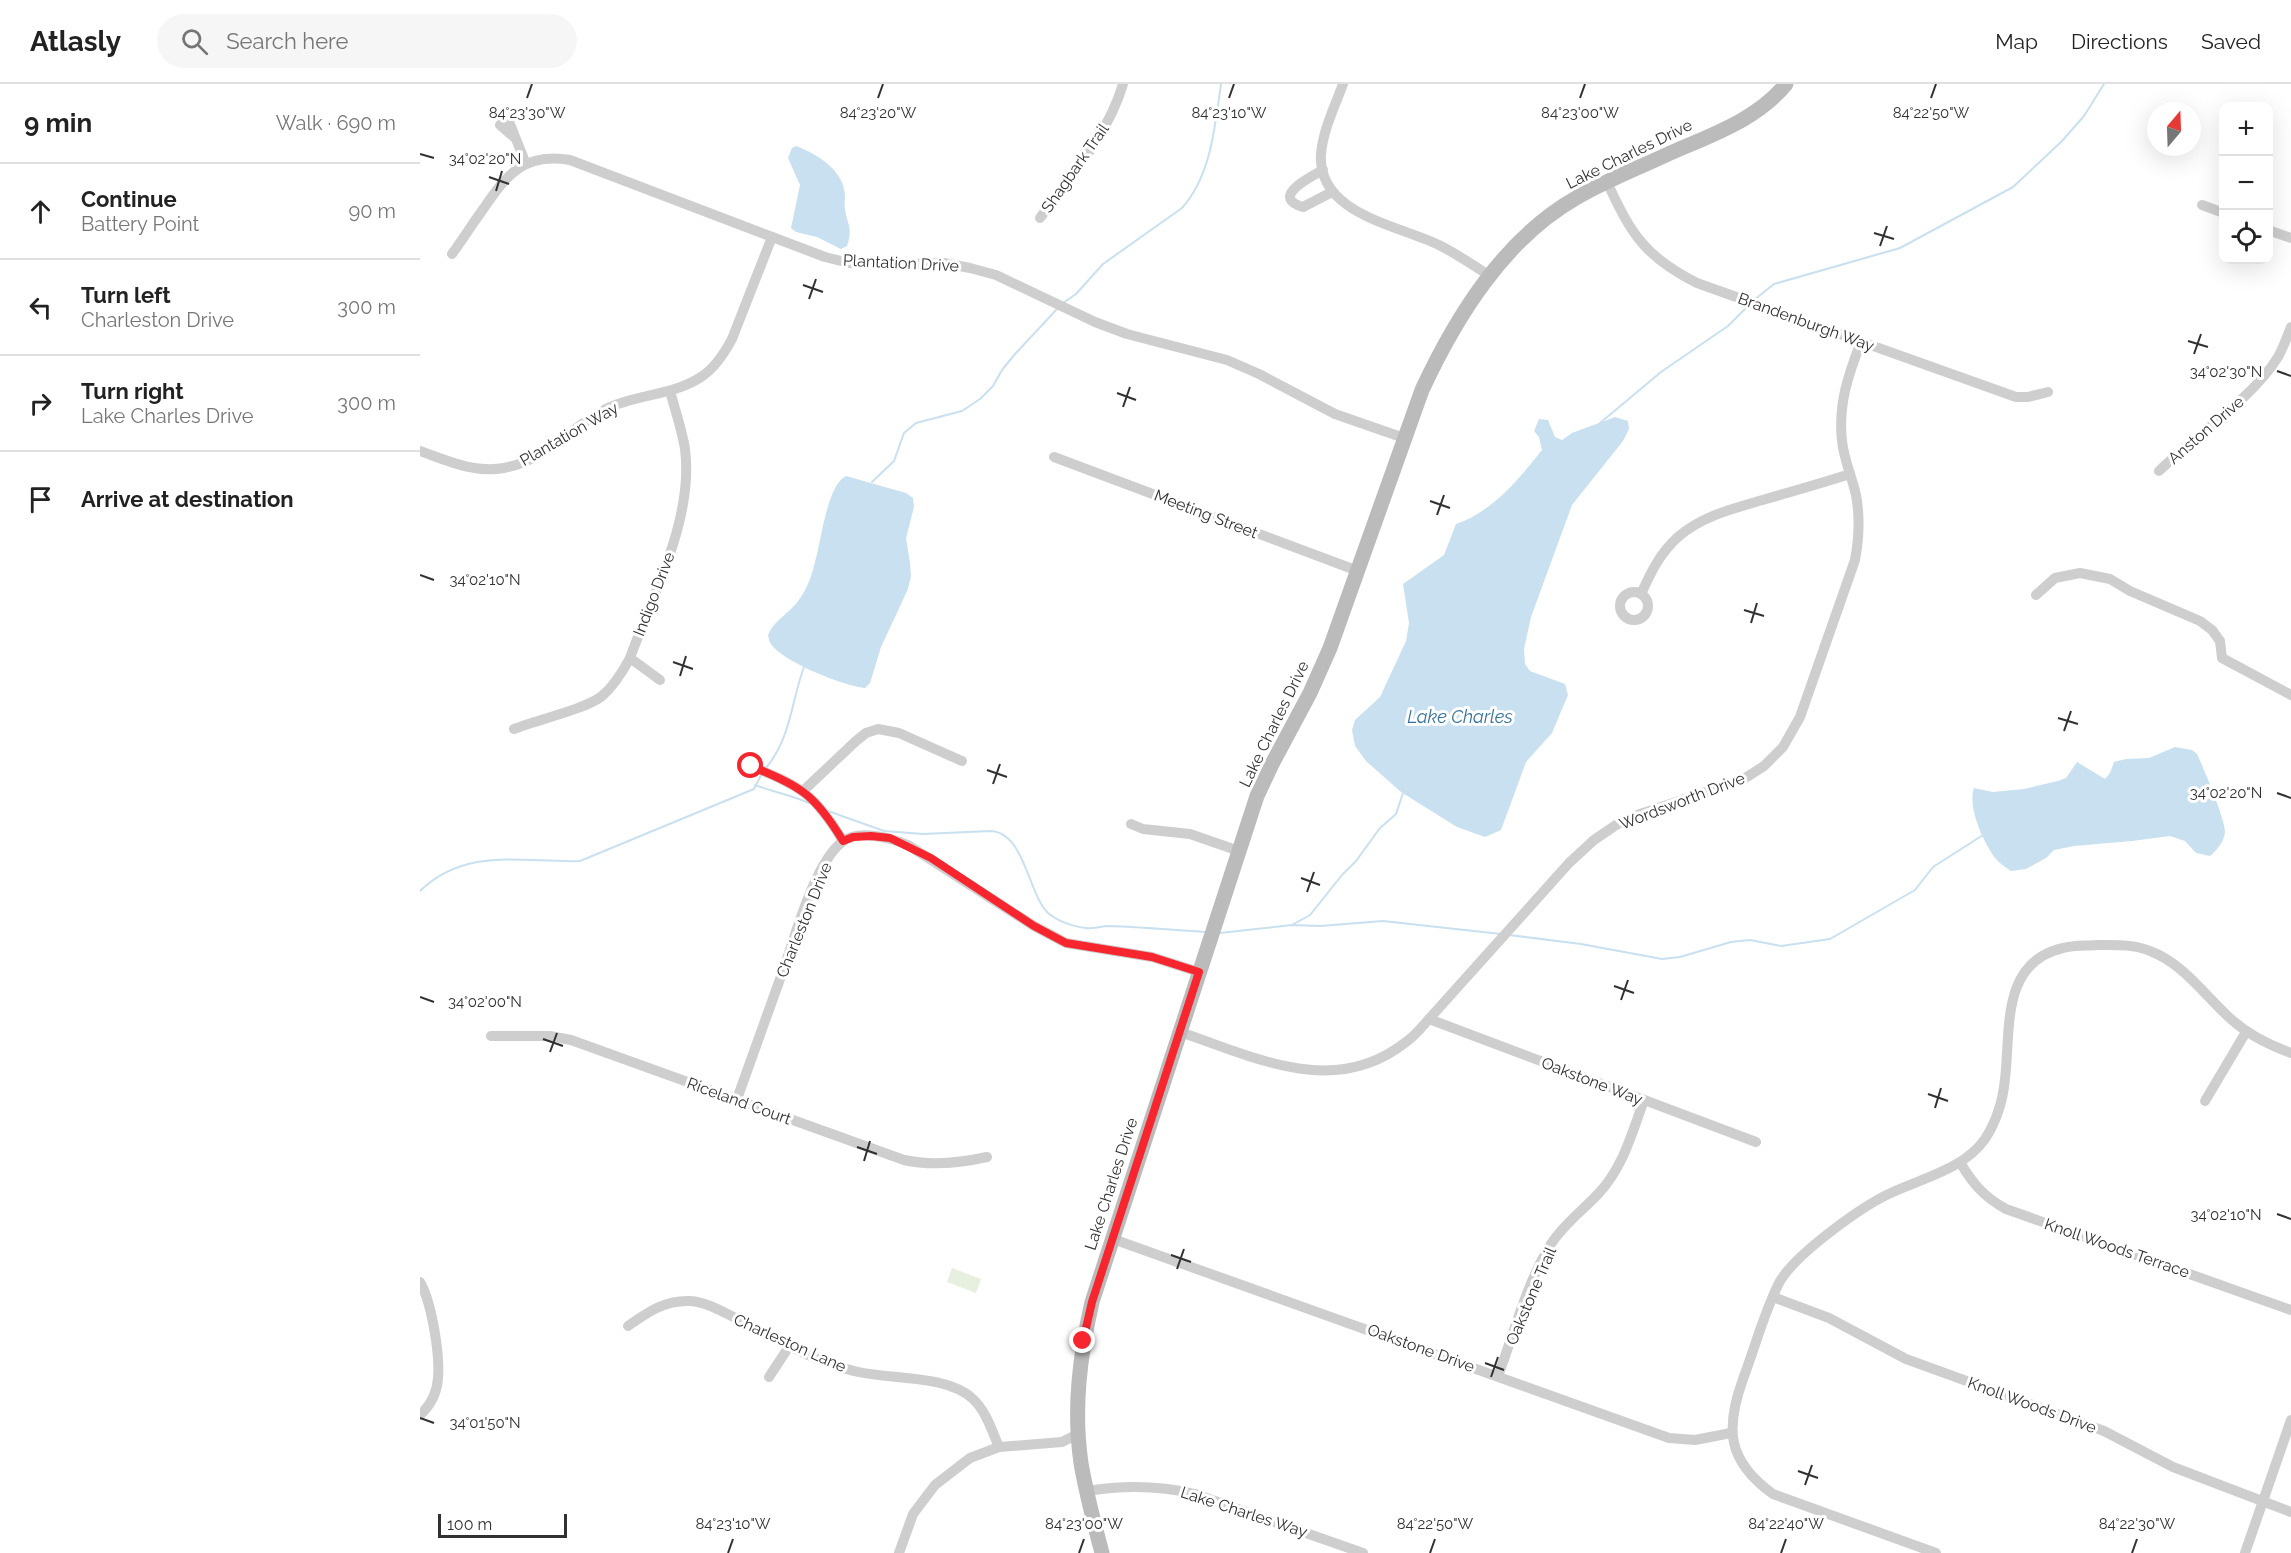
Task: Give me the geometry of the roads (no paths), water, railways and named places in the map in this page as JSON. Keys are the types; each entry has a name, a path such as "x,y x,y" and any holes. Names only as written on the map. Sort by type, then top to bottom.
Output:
{"street":[{"name":"Shagbark Trail","path":"1040,219 1097,140 1110,118 1123,84"},
{"path":"1343,84 1324,139 1321,155 1323,171 1332,192 1352,209 1438,244 1490,276"},
{"name":"Lake Charles Drive","path":"1102,1553 1087,1491 1078,1434 1078,1388 1083,1341 1092,1302 1257,796 1310,693 1330,648 1404,438 1439,353 1460,318 1490,276 1514,248 1542,222 1575,198 1745,119 1771,100 1786,84"},
{"path":"504,122 514,137 526,164"},
{"name":"Plantation Drive","path":"452,254 501,182 513,171 526,164 548,158 570,160 825,257 849,263 875,265 944,263 996,275 1095,322 1127,334 1227,360 1335,414 1404,438"},
{"path":"1323,171 1294,187 1291,200 1295,205 1303,207 1332,192"},
{"name":"Brandenburgh Way","path":"1607,182 1635,236 1653,256 1672,270 1697,283 2016,397 2028,397 2048,392"},
{"path":"2202,205 2219,211"},
{"path":"2273,232 2291,238"},
{"name":"Plantation Way","path":"420,451 464,467 485,469 505,467 539,454 607,408 670,391 700,378 724,354 732,339 772,237"},
{"name":"Anston Drive","path":"2159,471 2250,391 2278,357 2291,327"},
{"name":"Wordsworth Drive","path":"1180,1032 1287,1067 1328,1072 1358,1067 1384,1057 1407,1042 1569,863 1594,840 1616,825 1640,814 1742,780 1764,766 1783,747 1800,717 1855,560 1859,518 1856,496 1842,442 1841,409 1847,377 1861,342"},
{"name":"Indigo Drive","path":"514,729 602,696 623,671 630,658 680,523 685,500 685,449 670,391"},
{"name":"Meeting Street","path":"1054,457 1358,572"},
{"path":"1641,594 1663,552 1697,523 1720,513 1850,474"},
{"path":"2036,595 2055,578 2080,573 2110,579 2130,591 2200,621 2212,630 2220,641 2223,658 2291,695"},
{"path":"630,658 660,680"},
{"path":"803,791 856,741 866,733 878,729 899,733 962,761"},
{"path":"751,766 784,780 814,799 843,841 853,837 890,838 931,858 1034,926 1066,943 1152,957 1199,972"},
{"path":"1131,824 1143,829 1190,834 1239,851"},
{"name":"Charleston Drive","path":"737,1099 808,902 823,866 843,841"},
{"path":"1936,1553 1773,1494 1758,1483 1746,1469 1731,1433 1734,1403 1773,1297 1788,1269 1805,1252 1884,1196 1960,1162 1983,1142 1996,1117 2005,1080 2011,1006 2016,986 2030,966 2049,952 2068,947 2117,945 2134,946 2151,951 2177,966 2246,1032 2291,1053"},
{"name":"Oakstone Way","path":"1429,1019 1755,1142"},
{"path":"2205,1101 2246,1032"},
{"name":"Riceland Court","path":"491,1036 550,1036 571,1040 904,1160 935,1163 987,1157"},
{"name":"Oakstone Trail","path":"1498,1376 1544,1256 1563,1228 1599,1193 1615,1173 1627,1150 1644,1100"},
{"name":"Knoll Woods Terrace","path":"1960,1162 1979,1190 1991,1201 2006,1209 2291,1310"},
{"name":"Oakstone Drive","path":"1113,1239 1669,1437 1695,1440 1731,1433"},
{"path":"420,1282 432,1319 438,1379 433,1399 420,1415"},
{"name":"Knoll Woods Drive","path":"1773,1297 1828,1317 1906,1359 2104,1431 2173,1467 2291,1512"},
{"name":"Charleston Lane","path":"628,1326 661,1305 691,1301 704,1303 820,1360 854,1372 944,1384 959,1390 974,1399 988,1421 999,1447"},
{"path":"770,1377 790,1345"},
{"path":"2245,1553 2291,1420"},
{"path":"898,1553 913,1514 935,1485 970,1458 999,1447 1062,1442 1078,1434"},
{"name":"Lake Charles Way","path":"1087,1491 1133,1486 1171,1488 1195,1494 1363,1553"}],"water":[{"path":"796,146 820,158 840,178 850,231 847,246 841,249 791,228 800,185 788,158 792,148"},
{"name":"Lake Charles","path":"1615,417 1628,421 1629,429 1623,441 1572,505 1531,617 1524,649 1525,664 1530,671 1565,684 1568,695 1552,733 1526,762 1501,830 1485,837 1457,827 1401,792 1366,761 1355,746 1352,730 1355,720 1380,697 1406,641 1409,623 1403,584 1444,555 1456,524 1469,519 1493,503 1533,461 1542,450 1539,437 1534,431 1539,419 1548,420 1555,437 1562,440 1572,433"},
{"path":"846,476 906,493 913,498 914,507 906,538 911,576 908,589 881,647 870,683 865,688 829,678 800,665 778,651 770,643 768,635 775,624 801,598 807,586 829,502 839,481"},
{"path":"2175,747 2192,750 2197,754 2224,825 2225,832 2220,846 2210,856 2196,853 2185,841 2170,836 2054,850 2046,858 2026,869 2011,871 1996,859 1982,835 1973,805 1974,788 1993,792 2024,789 2058,781 2066,778 2077,762 2105,779 2114,762 2149,758"}],"waterway":[{"path":"1063,303 1076,294 1103,264 1182,208 1192,195 1206,166 1221,84"},
{"path":"1754,300 1774,284 1900,248 2013,187 2062,141 2084,116 2104,84"},
{"path":"1600,423 1661,372 1728,326 1748,306"},
{"path":"872,482 894,461 904,433 916,423 962,411 980,399 993,386 1015,354 1057,309"},
{"path":"765,769 774,757 785,733 804,667"},
{"path":"420,891 438,877 476,862 496,860 580,861 754,789 762,773"},
{"path":"755,785 809,803"},
{"path":"1292,925 1310,915 1356,861 1380,828 1396,814 1403,793"},
{"path":"828,811 884,831 923,834 990,831 1002,834 1018,852 1041,904 1056,919 1071,925 1089,928 1109,926 1205,932"},
{"path":"1509,935 1581,944 1662,959 1680,957 1731,942 1750,940 1781,946 1830,939 1915,890 1933,867 1983,835"},
{"path":"1220,933 1292,925 1320,926 1383,921 1501,934"}]}
